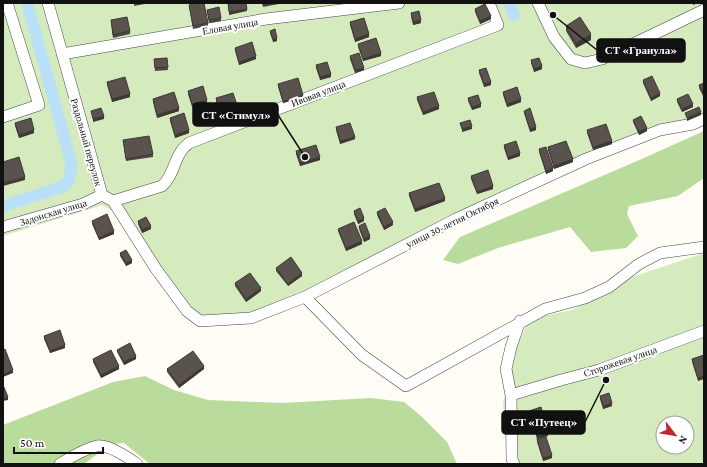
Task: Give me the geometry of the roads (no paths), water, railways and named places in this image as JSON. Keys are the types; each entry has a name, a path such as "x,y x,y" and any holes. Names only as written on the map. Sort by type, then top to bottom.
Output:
{"street":[{"path":"3,117 39,105 7,3"},
{"name":"Раздольный переулок","path":"48,3 102,195 113,201 156,269 187,311 200,320"},
{"name":"Еловая улица","path":"62,54 266,20 399,3"},
{"name":"Ивовая улица","path":"113,201 162,186 172,173 182,150 189,143 498,25 489,3"},
{"path":"538,3 554,37 571,59 586,63 602,59 704,10"},
{"name":"улица 30-летия Октября","path":"200,320 251,318 304,297 456,219 586,159 660,130 693,124 704,119"},
{"name":"Задонская улица","path":"3,228 83,204 102,195"},
{"path":"304,297 362,355 406,386 520,321 544,309 585,298 609,286 639,264 660,254 704,247"},
{"path":"514,464 512,459 511,395 506,369 511,347 520,321"},
{"name":"Сторожевая улица","path":"511,395 599,370 704,331"},
{"path":"60,464 74,455 98,446 114,450 128,456 137,464"}],"waterway":[{"path":"3,206 62,187 69,179 71,173 71,162 27,3"},
{"path":"509,3 514,15"}],"place":[{"name":"СТ «Гранула»","path":"553,15"},
{"name":"СТ «Стимул»","path":"305,157"},
{"name":"СТ «Путеец»","path":"606,380"}]}
